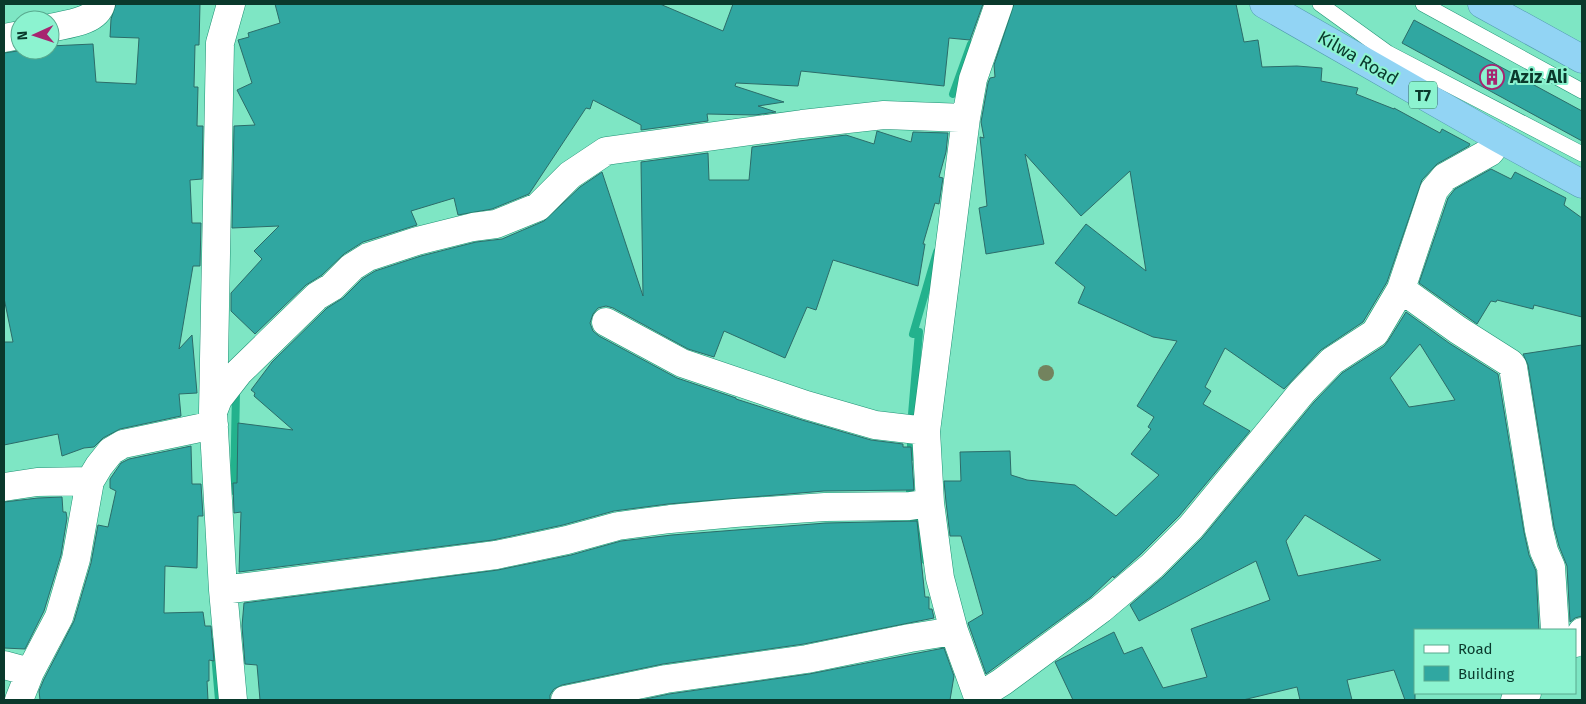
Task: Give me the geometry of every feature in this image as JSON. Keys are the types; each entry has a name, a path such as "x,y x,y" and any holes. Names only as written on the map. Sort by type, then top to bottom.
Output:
{"highway":[{"name":"Kilwa Road","path":"1264,4 1500,140 1582,184"},
{"path":"1482,4 1582,58"}],"street":[{"path":"60,25 88,18 97,13 101,4"},
{"path":"232,4 220,43 214,418 223,590 233,700"},
{"path":"999,4 973,80 966,118 926,431 930,503 940,578 954,631 978,699 1101,609 1152,566 1192,527 1302,392 1332,361 1375,332 1401,289 1434,190 1445,177 1490,152 1500,140"},
{"path":"214,418 218,399 239,372 317,296 332,287 352,267 368,257 473,227 496,224 538,207 570,175 606,151 802,124 884,115 966,118"},
{"path":"1401,289 1458,330 1510,363 1513,367 1539,530 1544,551 1551,567 1556,629"},
{"path":"606,322 682,363 806,405 875,425 926,431"},
{"path":"19,700 30,672 59,617 76,559 90,481 99,466 111,451 123,444 214,418"},
{"path":"4,487 37,482 90,481"},
{"path":"223,590 496,555 567,540 618,526 670,519 744,512 826,507 910,506 930,503"},
{"path":"565,700 666,680 807,659 954,631"},
{"path":"4,665 30,672"}],"lane":[{"path":"1320,4 1388,52 1582,154"},
{"path":"1423,4 1582,91"}],"building":[{"path":"116,4 200,4 199,45 195,45 194,87 198,87 197,126 203,126 202,179 190,180 192,223 201,223 200,266 193,266 179,349 192,335 197,393 179,394 181,416 120,429 103,438 94,447 84,448 62,456 58,434 4,445 4,342 13,342 4,298 4,53 10,52 10,60 60,60 60,46 93,44 96,82 136,84 139,38 110,37 111,19"},
{"path":"275,4 660,4 723,31 733,4 983,4 970,40 949,38 944,86 801,71 798,86 736,83 735,86 784,102 758,106 776,112 755,115 707,114 708,121 641,130 641,125 593,100 590,109 586,108 529,194 492,209 458,215 454,198 411,211 417,225 363,242 344,254 322,275 306,285 255,334 231,311 231,293 262,259 254,251 279,226 232,228 234,126 255,125 237,90 252,83 238,40 249,37 248,33 280,23"},
{"path":"1014,4 1236,4 1244,42 1258,40 1262,67 1297,66 1322,68 1321,81 1358,88 1356,94 1394,108 1440,133 1442,129 1470,144 1437,164 1422,180 1387,282 1363,322 1321,350 1284,389 1225,348 1205,387 1211,391 1203,404 1250,431 1179,516 1141,554 1114,578 1113,576 1091,597 986,674 968,623 983,614 961,536 950,536 946,502 944,481 961,481 960,452 1010,451 1011,475 1027,480 1075,485 1116,516 1159,475 1131,454 1151,429 1148,427 1154,417 1137,406 1177,341 1153,337 1078,303 1085,287 1055,263 1086,224 1146,271 1130,171 1081,216 1025,154 1044,244 986,254 979,208 987,206 980,137 984,138 981,122 988,83 990,78 995,77 994,65"},
{"name":"Aziz Ali","path":"1414,20 1582,111 1582,141 1402,43"},
{"path":"877,131 911,142 913,132 948,133 946,152 939,177 943,178 939,204 935,203 923,244 925,244 918,286 833,260 816,310 807,307 785,358 724,331 714,357 688,349 606,306 598,308 593,314 590,323 593,331 599,336 677,378 802,420 871,440 903,444 903,447 911,447 914,490 824,491 668,504 614,511 563,525 493,540 239,572 241,512 234,513 233,483 237,483 238,423 293,430 254,396 255,393 251,390 272,362 327,308 343,298 362,279 375,271 421,256 476,242 502,239 544,221 580,187 602,172 643,296 641,162 708,153 709,180 749,180 752,147 846,135 874,144"},
{"path":"1491,169 1511,179 1515,172 1566,198 1564,205 1582,218 1582,317 1534,305 1533,309 1497,300 1496,302 1491,301 1477,324 1419,283 1448,198 1455,189"},
{"path":"1406,312 1449,343 1498,374 1524,532 1529,555 1536,571 1539,629 1414,629 1415,700 1405,700 1394,670 1347,680 1352,700 1300,700 1297,687 1243,700 1073,700 1055,662 1114,632 1124,654 1142,647 1163,688 1207,677 1191,629 1270,600 1256,561 1139,621 1130,605 1163,577 1202,538 1314,402 1342,373 1384,346","holes":["1420,344 1455,400 1409,407 1390,378","1305,515 1381,560 1298,576 1286,541"]},
{"path":"1582,345 1582,616 1570,622 1567,566 1554,527 1528,365 1523,354"},
{"path":"191,446 192,484 201,484 203,516 198,516 197,568 165,566 164,613 203,612 205,626 211,626 214,661 209,660 208,700 40,700 39,691 44,679 74,621 91,563 98,525 108,527 116,491 110,488 110,479 121,463 129,459"},
{"path":"62,497 63,512 66,512 67,518 61,555 44,611 25,649 4,648 4,502"},
{"path":"917,521 925,597 929,597 929,609 932,609 934,618 804,644 663,664 562,685 554,689 550,695 550,700 260,700 257,665 245,664 242,626 244,603 498,570 571,555 621,541 672,535 826,523"},
{"path":"944,648 954,676 950,700 641,700 669,694 809,674"}],"waterway":[{"path":"953,94 971,44"},
{"path":"913,334 937,252"},
{"path":"911,426 919,332"},
{"path":"234,491 236,392"},
{"path":"911,444 911,457"},
{"path":"910,481 910,506 925,560"},
{"path":"214,642 219,700"}],"place":[{"name":"Aziz Ali","path":"1492,77"}]}
